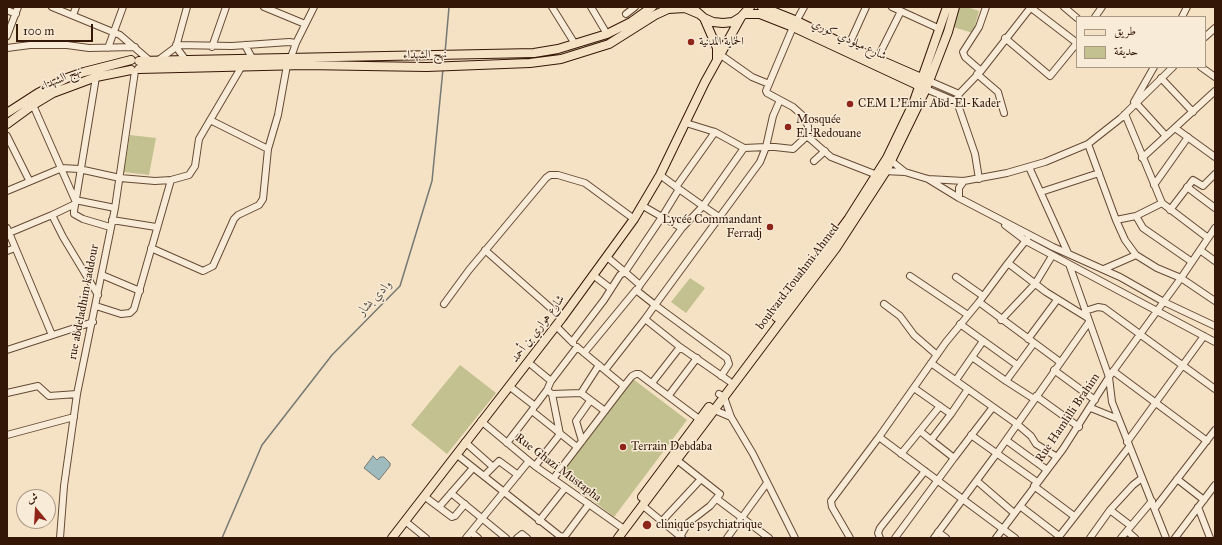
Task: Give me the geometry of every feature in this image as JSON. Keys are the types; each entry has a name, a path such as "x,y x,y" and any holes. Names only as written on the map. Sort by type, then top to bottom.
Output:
{"main road":[{"name":"نهج الشهداء","path":"7,124 32,105 53,93 149,60 534,52 558,49 607,34 631,22 652,7"},
{"path":"693,7 702,16 715,43 718,57"},
{"name":"شارع ميلودي كوري","path":"762,7 847,49 924,84"},
{"name":"boulvard Touahmi Ahmed","path":"924,84 947,7"},
{"name":"boulvard Touahmi Ahmed","path":"618,538 622,528 700,419 722,395 808,280 881,172 889,159 948,32 955,7"},
{"name":"نهج الشهداء","path":"7,114 38,93 67,78 84,72 135,66 487,66 561,59 592,50 609,44 655,15 668,9 685,8 723,23 733,22 745,13"},
{"path":"718,57 745,13"},
{"name":"شارع ميلودي كوري","path":"745,13 760,14 795,24"},
{"name":"شارع ميلودي كوري","path":"847,49 877,59 924,84"},
{"name":"شارع هواري بن أحمد","path":"392,538 556,326 643,206 660,175 718,57"},
{"name":"boulvard Touahmi Ahmed","path":"722,395 728,381 808,280"},
{"name":"boulvard Touahmi Ahmed","path":"611,538 642,505 677,460 711,408"}],"street":[{"path":"7,36 18,7"},
{"path":"52,7 114,32 135,47 149,60"},
{"path":"73,15 76,7"},
{"path":"108,48 123,7"},
{"path":"160,59 176,46 187,7"},
{"path":"212,47 226,7"},
{"path":"264,7 306,24"},
{"path":"291,57 296,43 314,7"},
{"path":"552,7 575,44"},
{"path":"591,7 607,34"},
{"path":"626,14 635,7"},
{"path":"686,123 715,132 744,148 766,147 793,149 807,136 808,126 803,116 793,107 767,93 769,84 804,7"},
{"path":"847,49 866,7"},
{"path":"892,7 940,29"},
{"path":"986,7 979,27 964,52 965,57 998,92 1004,113"},
{"path":"979,179 975,154 957,102 960,94 1030,7 1076,42"},
{"path":"1064,7 1076,17"},
{"path":"1096,16 1102,7"},
{"path":"1182,16 1187,7"},
{"path":"7,10 16,14"},
{"path":"877,59 901,11"},
{"path":"1206,36 1215,29"},
{"path":"1005,38 1050,76 1076,44"},
{"path":"176,46 212,47 289,42 296,43"},
{"path":"7,48 30,44 67,45 88,48 135,47"},
{"path":"176,46 185,59"},
{"path":"245,46 252,58"},
{"path":"718,57 752,77 769,84"},
{"path":"151,248 203,271 213,266 234,219 238,215 259,205 263,199 268,148 278,115 287,65"},
{"name":"rue abdeladhim kaddour","path":"60,538 64,486 77,394 93,322 110,227 115,208 135,66"},
{"path":"7,191 29,180 62,168 79,169 120,178 171,180 182,178 192,172 200,139 242,66"},
{"path":"1131,108 1153,68"},
{"path":"807,136 840,162 881,172 905,172 928,179 964,181 979,179 1029,167 1088,144 1125,114 1172,68"},
{"path":"1202,68 1215,77"},
{"path":"96,77 79,169 74,211 76,216 110,227"},
{"path":"1161,78 1193,112"},
{"path":"924,84 960,94"},
{"path":"924,84 957,102"},
{"path":"1142,158 1215,92"},
{"path":"605,370 645,319 755,170 766,147 773,116 780,100"},
{"path":"1136,103 1166,136"},
{"path":"32,105 62,168 75,202"},
{"path":"1125,114 1162,203 1208,238"},
{"path":"210,120 268,148"},
{"path":"1175,128 1215,157"},
{"path":"572,342 604,300 610,288 625,272 662,217 678,188 715,132"},
{"path":"7,136 29,180"},
{"path":"1154,185 1188,137"},
{"path":"1088,144 1116,220 1126,240 1136,254 1157,268 1181,278 1215,300"},
{"path":"584,353 638,287 682,228 703,206 744,148"},
{"path":"814,161 825,151"},
{"path":"889,159 905,172"},
{"path":"1029,167 1068,253"},
{"path":"1041,192 1099,173"},
{"path":"1170,210 1193,180 1203,186 1215,174"},
{"path":"444,304 485,250 546,178 550,176 558,175 585,184 634,218"},
{"path":"660,175 719,217"},
{"path":"928,179 959,198 1030,235 1104,270 1164,302 1214,324"},
{"path":"96,306 121,314 130,313 134,309 156,227 171,180"},
{"path":"959,198 959,188 964,181"},
{"path":"1187,187 1215,208"},
{"path":"52,335 8,230 52,215 75,202 115,208"},
{"path":"1116,220 1136,216 1162,203"},
{"path":"643,206 682,228"},
{"path":"52,215 71,251 98,295"},
{"path":"993,216 1026,241 1052,256 1076,267 1215,342"},
{"path":"1136,216 1143,228 1192,262"},
{"path":"112,220 156,227"},
{"name":"Rue Hamlilli Brahim","path":"996,538 1057,457 1091,408 1113,371 1158,311 1215,228"},
{"path":"850,538 832,507 832,501 960,324 1030,235"},
{"path":"7,251 15,248"},
{"path":"485,250 562,318"},
{"path":"1200,250 1215,261"},
{"path":"1104,270 1136,254"},
{"path":"1002,320 1035,284 1052,256"},
{"path":"607,257 625,272 655,305 727,358 729,364 720,376"},
{"path":"1076,267 1079,258"},
{"path":"1008,262 1035,284 1088,320"},
{"path":"1069,264 1109,377 1112,402 1118,419 1166,538"},
{"path":"102,275 140,291"},
{"path":"593,275 610,288"},
{"path":"910,276 968,315"},
{"path":"956,277 1002,320 1060,362"},
{"path":"1028,339 1058,300"},
{"path":"884,304 900,316 914,335 937,355"},
{"path":"1086,311 1098,307 1104,308 1215,389"},
{"path":"645,319 680,348 697,358 728,381"},
{"path":"934,538 997,453 1088,320"},
{"path":"8,348 93,322"},
{"path":"960,324 1018,365"},
{"path":"556,326 584,353 624,386"},
{"path":"1020,506 1059,537 1128,444 1182,365 1204,336"},
{"path":"956,380 983,341"},
{"path":"1006,380 1034,343"},
{"path":"560,434 550,392 551,381 578,347"},
{"path":"652,383 680,348"},
{"path":"972,357 1078,427"},
{"path":"669,395 697,358"},
{"path":"528,362 551,381"},
{"path":"931,363 1017,424 1033,437 1036,444 1057,457"},
{"path":"581,393 598,365"},
{"path":"1054,370 1095,400"},
{"path":"1113,371 1207,441"},
{"path":"553,479 624,386 636,374 652,383 700,419"},
{"path":"7,394 38,386 49,396 77,394"},
{"path":"509,386 560,434 577,447"},
{"path":"914,388 951,414"},
{"path":"931,440 968,389"},
{"path":"507,443 534,408 550,392 581,393 605,412"},
{"path":"722,395 731,417 753,454 795,538"},
{"path":"582,441 576,421 590,401"},
{"path":"901,454 940,406"},
{"path":"895,538 992,407"},
{"path":"711,408 731,417"},
{"path":"1091,408 1118,419"},
{"path":"7,435 74,419"},
{"name":"Rue Ghazi Mustapha","path":"481,421 535,466 622,528"},
{"path":"1155,508 1215,430"},
{"path":"920,431 954,458"},
{"path":"535,466 560,434"},
{"path":"971,435 997,453 1074,516"},
{"path":"879,437 1015,538"},
{"path":"1006,440 1047,470"},
{"path":"465,442 492,466"},
{"path":"456,454 539,521 552,535 561,537 565,536 589,504"},
{"path":"642,505 681,537 688,523 717,499 719,492 677,460"},
{"path":"484,476 492,466 499,461 518,475"},
{"path":"466,538 529,461"},
{"path":"439,507 473,468"},
{"path":"880,538 878,533 880,528 925,471"},
{"path":"1090,538 1110,510 1133,485 1142,478"},
{"path":"662,521 701,479"},
{"path":"1177,480 1204,500"},
{"path":"977,481 1014,514"},
{"path":"727,538 767,483"},
{"path":"1175,538 1215,485"},
{"path":"539,521 565,488"},
{"path":"451,493 506,538"},
{"path":"424,496 453,517 465,504"},
{"path":"717,499 769,538"},
{"path":"1121,538 1152,501"},
{"path":"1198,507 1210,538"},
{"path":"1110,510 1131,526"},
{"path":"405,521 425,538"},
{"path":"1127,531 1135,538"},
{"path":"471,532 478,538"},
{"path":"938,532 946,538"},
{"path":"517,538 522,534 527,538"}],"green space":[{"path":"958,7 967,7 979,11 973,33 953,27"},
{"path":"130,135 156,138 149,175 124,172"},
{"path":"690,278 705,288 686,313 671,302"},
{"path":"460,365 496,393 447,454 411,425"},
{"name":"Terrain Debdaba","path":"633,379 687,420 614,517 559,474"}],"water":[{"path":"373,456 377,460 380,457 384,457 390,463 390,466 379,480 364,468"}],"waterway":[{"name":"وادي بشار","path":"445,53 449,7"},
{"name":"وادي بشار","path":"222,538 262,445 332,355 400,286 432,181 443,69"}],"place":[{"name":"الحماية المدنية","path":"691,42"},
{"name":"CEM L'Emir Abd-El-Kader","path":"850,104"},
{"name":"Mosquée El-Redouane","path":"788,127"},
{"name":"Lycée Commandant Ferradj","path":"770,227"},
{"name":"Terrain Debdaba","path":"623,447"},
{"name":"clinique psychiatrique","path":"647,525"}]}
